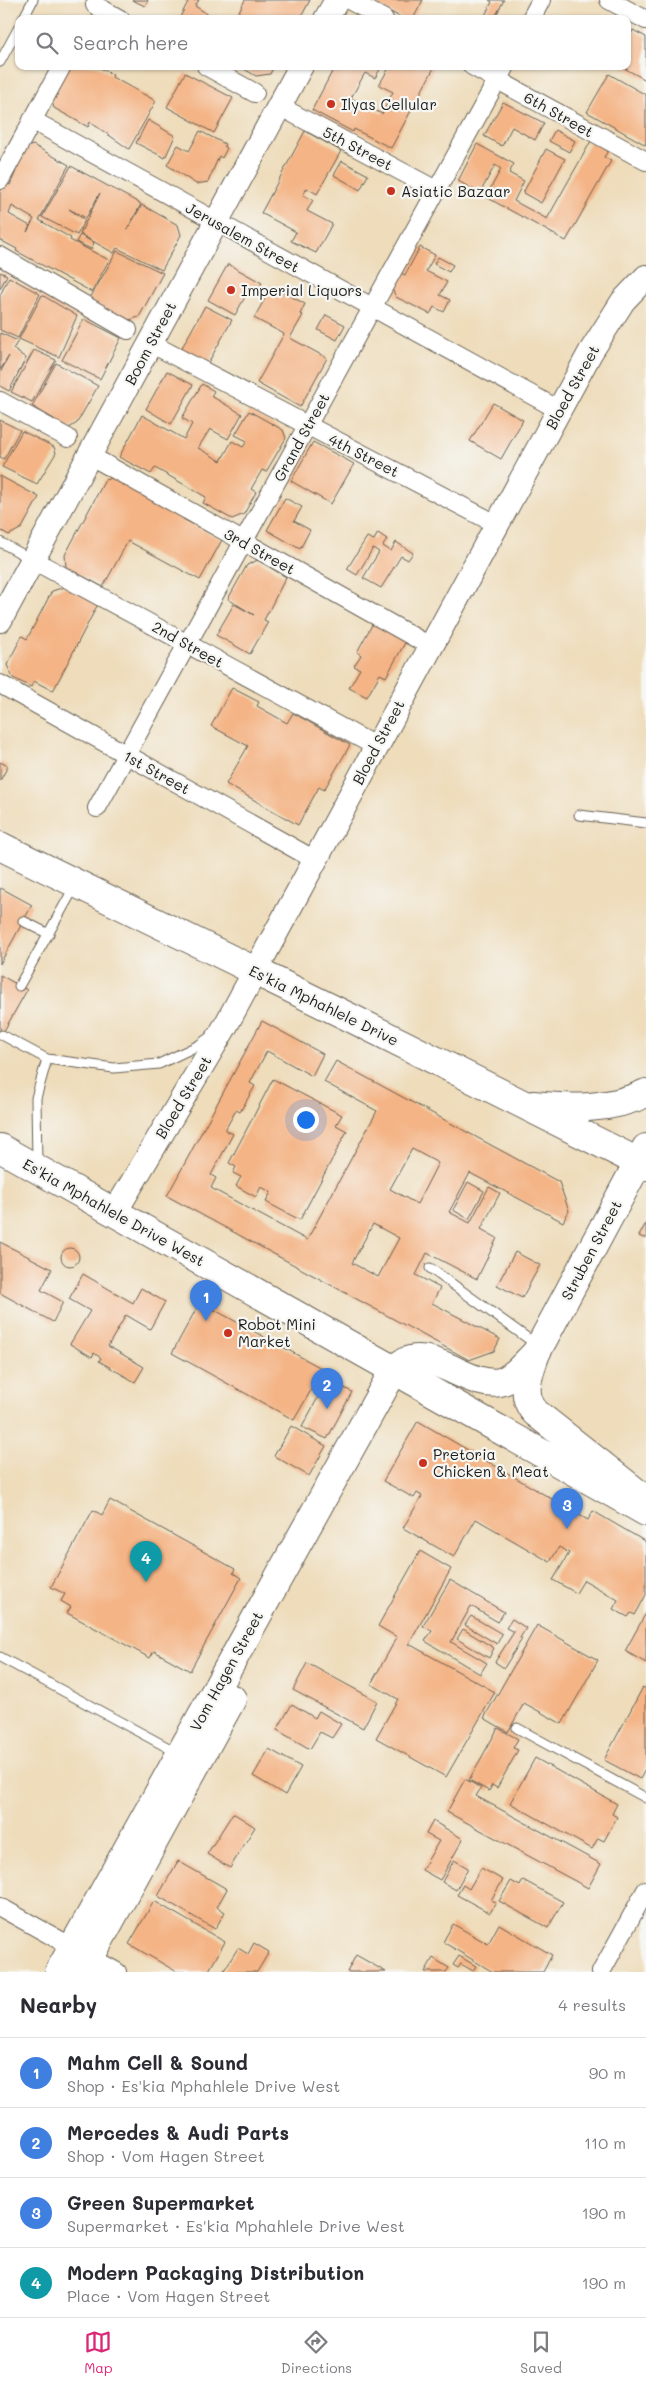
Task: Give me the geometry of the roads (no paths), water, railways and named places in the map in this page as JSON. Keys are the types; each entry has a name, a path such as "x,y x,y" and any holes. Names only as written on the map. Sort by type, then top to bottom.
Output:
{"main road":[{"path":"328,15 337,0"},
{"name":"Boom Street","path":"0,620 299,70"},
{"name":"Bloed Street","path":"115,1212 226,1025 375,746 498,525 590,353 618,308 646,277"},
{"name":"Es'kia Mphahlele Drive","path":"0,846 521,1104 643,1159"},
{"path":"521,1104 590,1107 617,1104 646,1093"},
{"name":"Es'kia Mphahlele Drive West","path":"0,1148 646,1512"},
{"name":"Struben Street","path":"537,1350 643,1159"},
{"path":"402,1374 404,1362 420,1360 436,1363 482,1381 494,1383 510,1378 537,1350"},
{"path":"537,1350 526,1384 531,1408 646,1500"},
{"name":"Vom Hagen Street","path":"81,1959 180,1754 402,1374"},
{"name":"Vom Hagen Street","path":"58,1972 81,1959 402,1374"}],"street":[{"path":"349,0 377,15"},
{"path":"533,15 541,0"},
{"path":"609,0 646,20"},
{"path":"92,6 111,15"},
{"path":"0,180 60,70"},
{"path":"213,70 255,93"},
{"name":"6th Street","path":"489,70 501,73 646,161"},
{"name":"Grand Street","path":"97,808 501,73"},
{"name":"5th Street","path":"279,106 436,190"},
{"name":"Jerusalem Street","path":"32,120 559,410"},
{"path":"0,256 128,330"},
{"name":"4th Street","path":"150,343 498,525"},
{"path":"0,401 68,438"},
{"name":"3rd Street","path":"89,455 430,646"},
{"name":"2nd Street","path":"33,560 375,746"},
{"name":"1st Street","path":"0,684 315,860"},
{"path":"601,1972 646,1890"},
{"path":"0,1907 81,1959 117,1972"}],"lane":[{"path":"25,15 33,0"},
{"path":"0,62 15,34"},
{"name":"2nd Street","path":"0,542 33,560"},
{"path":"579,815 646,824"},
{"path":"19,986 76,883"},
{"path":"23,921 49,934"},
{"path":"2,1035 48,1059 114,1068 159,1064 199,1045 226,1025"},
{"path":"37,1168 36,1098 48,1059"},
{"path":"430,1268 537,1350"},
{"path":"0,1657 180,1754"},
{"path":"517,1728 646,1798"}],"place":[{"name":"Ilyas Cellular","path":"331,104"},
{"name":"Asiatic Bazaar","path":"391,191"},
{"name":"Imperial Liquors","path":"231,290"},
{"name":"Mahm Cell & Sound","path":"206,1321"},
{"name":"Robot Mini Market","path":"228,1333"},
{"name":"Mercedes & Audi Parts","path":"327,1409"},
{"name":"Pretoria Chicken & Meat","path":"423,1463"},
{"name":"Green Supermarket","path":"567,1529"},
{"name":"Modern Packaging Distribution","path":"146,1582"}]}
